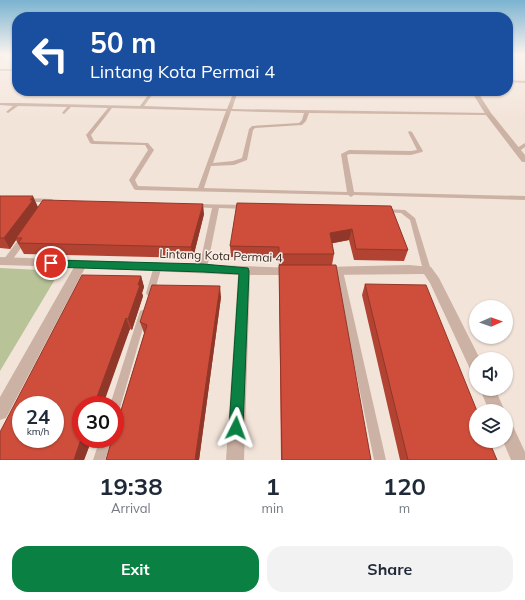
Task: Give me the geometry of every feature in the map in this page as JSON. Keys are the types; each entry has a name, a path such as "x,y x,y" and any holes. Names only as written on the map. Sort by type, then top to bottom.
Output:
{"street":[{"path":"477,96 488,114 516,151 525,160"},
{"name":"Lintang Kota Permai 4","path":"4,261 81,265 158,266 244,271 300,271"},
{"path":"0,412 81,265"},
{"path":"316,271 427,270 435,281 469,352"},
{"path":"234,460 244,271"},
{"path":"513,445 520,460"}],"lane":[{"path":"513,81 525,82"},
{"path":"142,106 149,96"},
{"path":"200,190 234,96"},
{"path":"0,104 142,106 307,112 488,114"},
{"path":"8,112 18,104"},
{"path":"64,113 71,105"},
{"path":"112,106 88,135 92,142 146,144 151,150 132,180 136,188 351,195 525,198"},
{"path":"209,165 234,163 245,159 251,129 254,127 300,124 304,121 307,112"},
{"path":"351,195 344,154 349,152 411,153 420,150 410,132"},
{"path":"516,151 525,145"},
{"path":"22,200 48,204 58,201"},
{"path":"184,206 255,208"},
{"path":"203,268 216,207"},
{"path":"379,211 403,211 413,219 427,270"},
{"path":"4,261 29,231"},
{"path":"119,396 158,266"},
{"path":"339,271 380,460"},
{"path":"99,460 103,448"}],"green space":[{"path":"0,268 60,271 0,371"}],"building":[{"path":"0,196 33,196 30,200 33,200 4,238 0,238"},
{"path":"43,200 203,204 191,247 18,243 22,238 16,238"},
{"path":"237,203 391,206 408,250 356,249 352,229 330,233 334,254 279,254 279,247 230,246"},
{"path":"279,265 336,265 371,460 282,460"},
{"path":"82,275 141,276 138,285 140,285 128,319 126,318 97,396 72,396 72,448 78,448 74,460 0,460 0,432 12,409 12,448 64,448 64,396 19,396"},
{"path":"365,284 426,285 469,391 469,396 471,396 474,404 469,404 469,448 492,448 497,460 408,460"},
{"path":"152,285 220,286 195,460 106,460 109,448 124,448 124,400 147,325 140,322"}],"route":[{"path":"51,263 158,266 244,271 236,428"}]}
